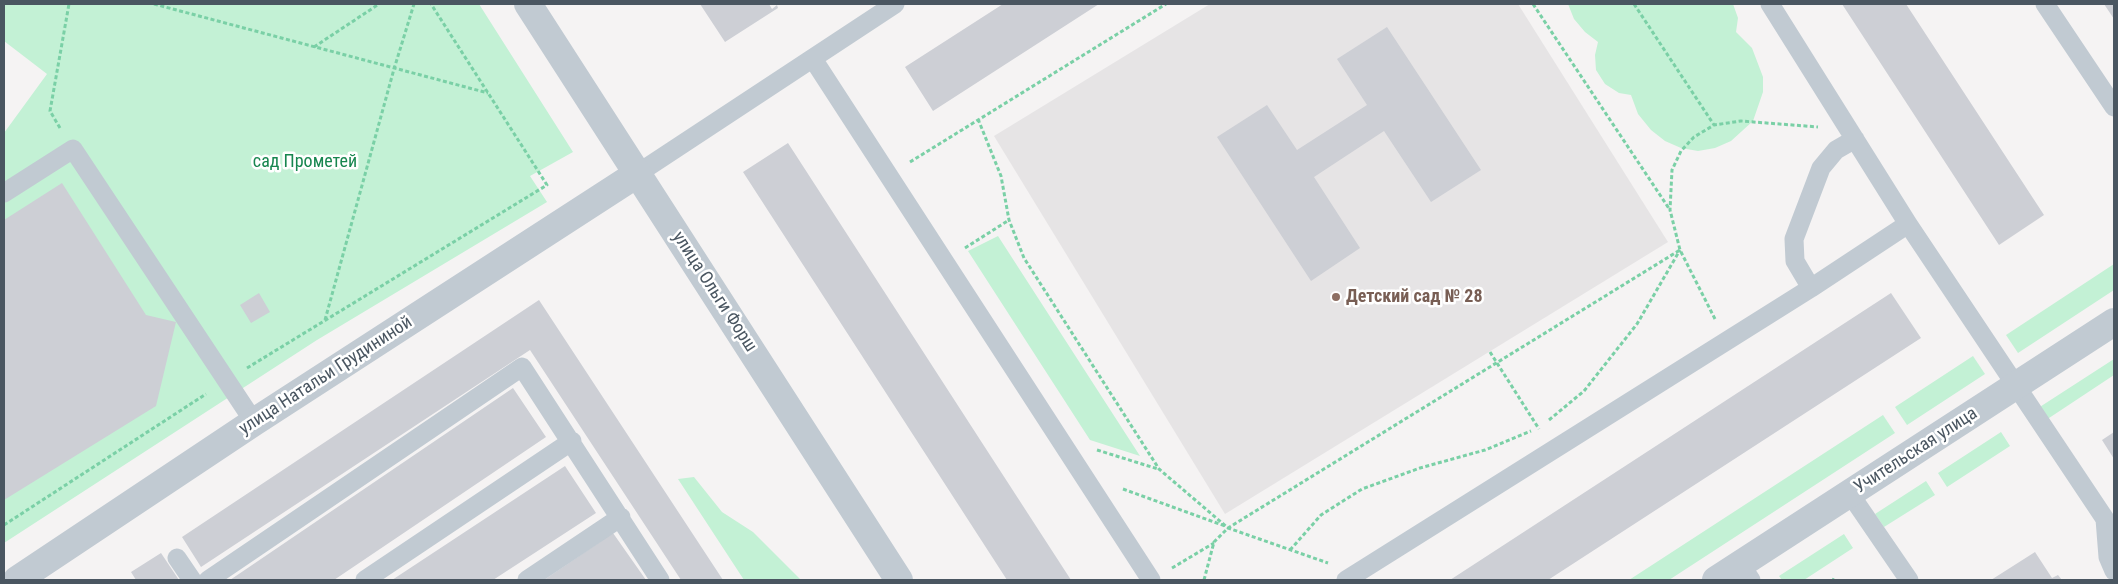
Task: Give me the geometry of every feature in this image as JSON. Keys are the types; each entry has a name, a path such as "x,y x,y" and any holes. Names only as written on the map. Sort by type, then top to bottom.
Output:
{"street":[{"name":"улица Ольги Форш","path":"528,4 900,580"},
{"name":"улица Натальи Грудининой","path":"17,580 254,422 637,174"},
{"name":"Учительская улица","path":"1716,580 1746,572 1850,494 2114,322"}],"lane":[{"path":"1770,4 1908,224 2015,387 2105,519 2108,557 2114,571"},
{"path":"2045,4 2112,98"},
{"path":"637,174 813,59 889,5"},
{"path":"813,59 1151,580"},
{"path":"1811,288 1795,261 1794,239 1821,168 1852,134"},
{"path":"4,193 73,149 254,422"},
{"path":"1352,577 1726,342 1908,224"},
{"path":"208,580 522,367 572,441 660,580"},
{"path":"365,580 572,441"},
{"path":"1850,494 1909,580"},
{"path":"527,580 621,517"},
{"path":"177,558 192,580"}],"path":[{"path":"69,4 50,111 73,149"},
{"path":"154,4 489,94"},
{"path":"314,47 379,4"},
{"path":"325,320 394,68 414,4"},
{"path":"4,525 226,380 547,185 431,4"},
{"path":"888,175 1166,4"},
{"path":"1533,4 1670,210"},
{"path":"1634,4 1714,125"},
{"path":"978,119 1001,176 1009,220 1024,258 1159,469 1228,528"},
{"path":"1726,342 1680,250 1670,210 1672,170 1681,151 1694,137 1714,125 1741,121 1852,134"},
{"path":"944,261 1009,220"},
{"path":"1151,580 1214,542 1228,528 1680,250"},
{"path":"1290,550 1321,515 1362,489 1420,468 1485,450 1538,428 1584,391 1637,324 1680,250"},
{"path":"1490,352 1553,451"},
{"path":"1059,438 1159,469"},
{"path":"1082,474 1290,550 1352,577"},
{"path":"1204,580 1214,542"}],"shaded area":[{"name":"Детский сад № 28","path":"1210,4 1518,4 1668,242 1225,514 994,136"}],"green space":[{"name":"сад Прометей","path":"4,4 479,4 573,152 530,176 547,202 317,340 4,543 4,133 47,74 4,41"},
{"path":"1568,4 1733,4 1738,18 1736,32 1752,48 1763,77 1763,92 1753,121 1731,141 1715,148 1698,151 1681,148 1665,141 1651,130 1638,114 1631,95 1619,93 1605,84 1596,70 1595,55 1598,42 1585,32 1574,19"},
{"path":"998,236 1140,456 1090,440 968,251"},
{"path":"2114,264 2114,290 2018,353 2006,335"},
{"path":"1973,356 1985,374 1907,425 1895,407"},
{"path":"2114,359 2114,375 2040,424 2032,412"},
{"path":"1883,415 1895,433 1669,580 1629,580"},
{"path":"2001,432 2010,446 1947,487 1938,473"},
{"path":"694,477 722,512 753,532 801,580 744,580 678,479"},
{"path":"1926,481 1935,495 1884,527 1875,514"},
{"path":"1844,534 1853,548 1804,580 1782,580 1779,576"}],"building":[{"path":"700,4 769,4 772,9 777,5 778,8 725,42"},
{"path":"1003,4 1099,4 933,111 905,67"},
{"path":"1842,4 1906,4 2044,215 1999,245"},
{"path":"2104,4 2114,4 2114,19"},
{"path":"1387,27 1481,170 1431,202 1384,131 1314,177 1360,248 1311,281 1217,137 1267,105 1297,150 1367,105 1337,59"},
{"path":"788,143 1071,580 1007,580 743,172"},
{"path":"62,183 146,315 176,322 156,406 4,500 4,220"},
{"path":"259,293 270,312 251,323 240,305"},
{"path":"1891,293 1921,338 1548,580 1450,580"},
{"path":"539,300 723,580 681,580 530,350 201,567 182,537"},
{"path":"513,388 546,437 334,580 230,580"},
{"path":"2114,432 2114,459 2102,440"},
{"path":"565,466 596,513 493,580 392,580"},
{"path":"613,533 646,580 544,580"},
{"path":"2035,552 2052,578 2058,575 2062,580 1991,580"},
{"path":"161,553 179,580 136,580 131,572"}],"place":[{"name":"Детский сад № 28","path":"1336,297"}]}
